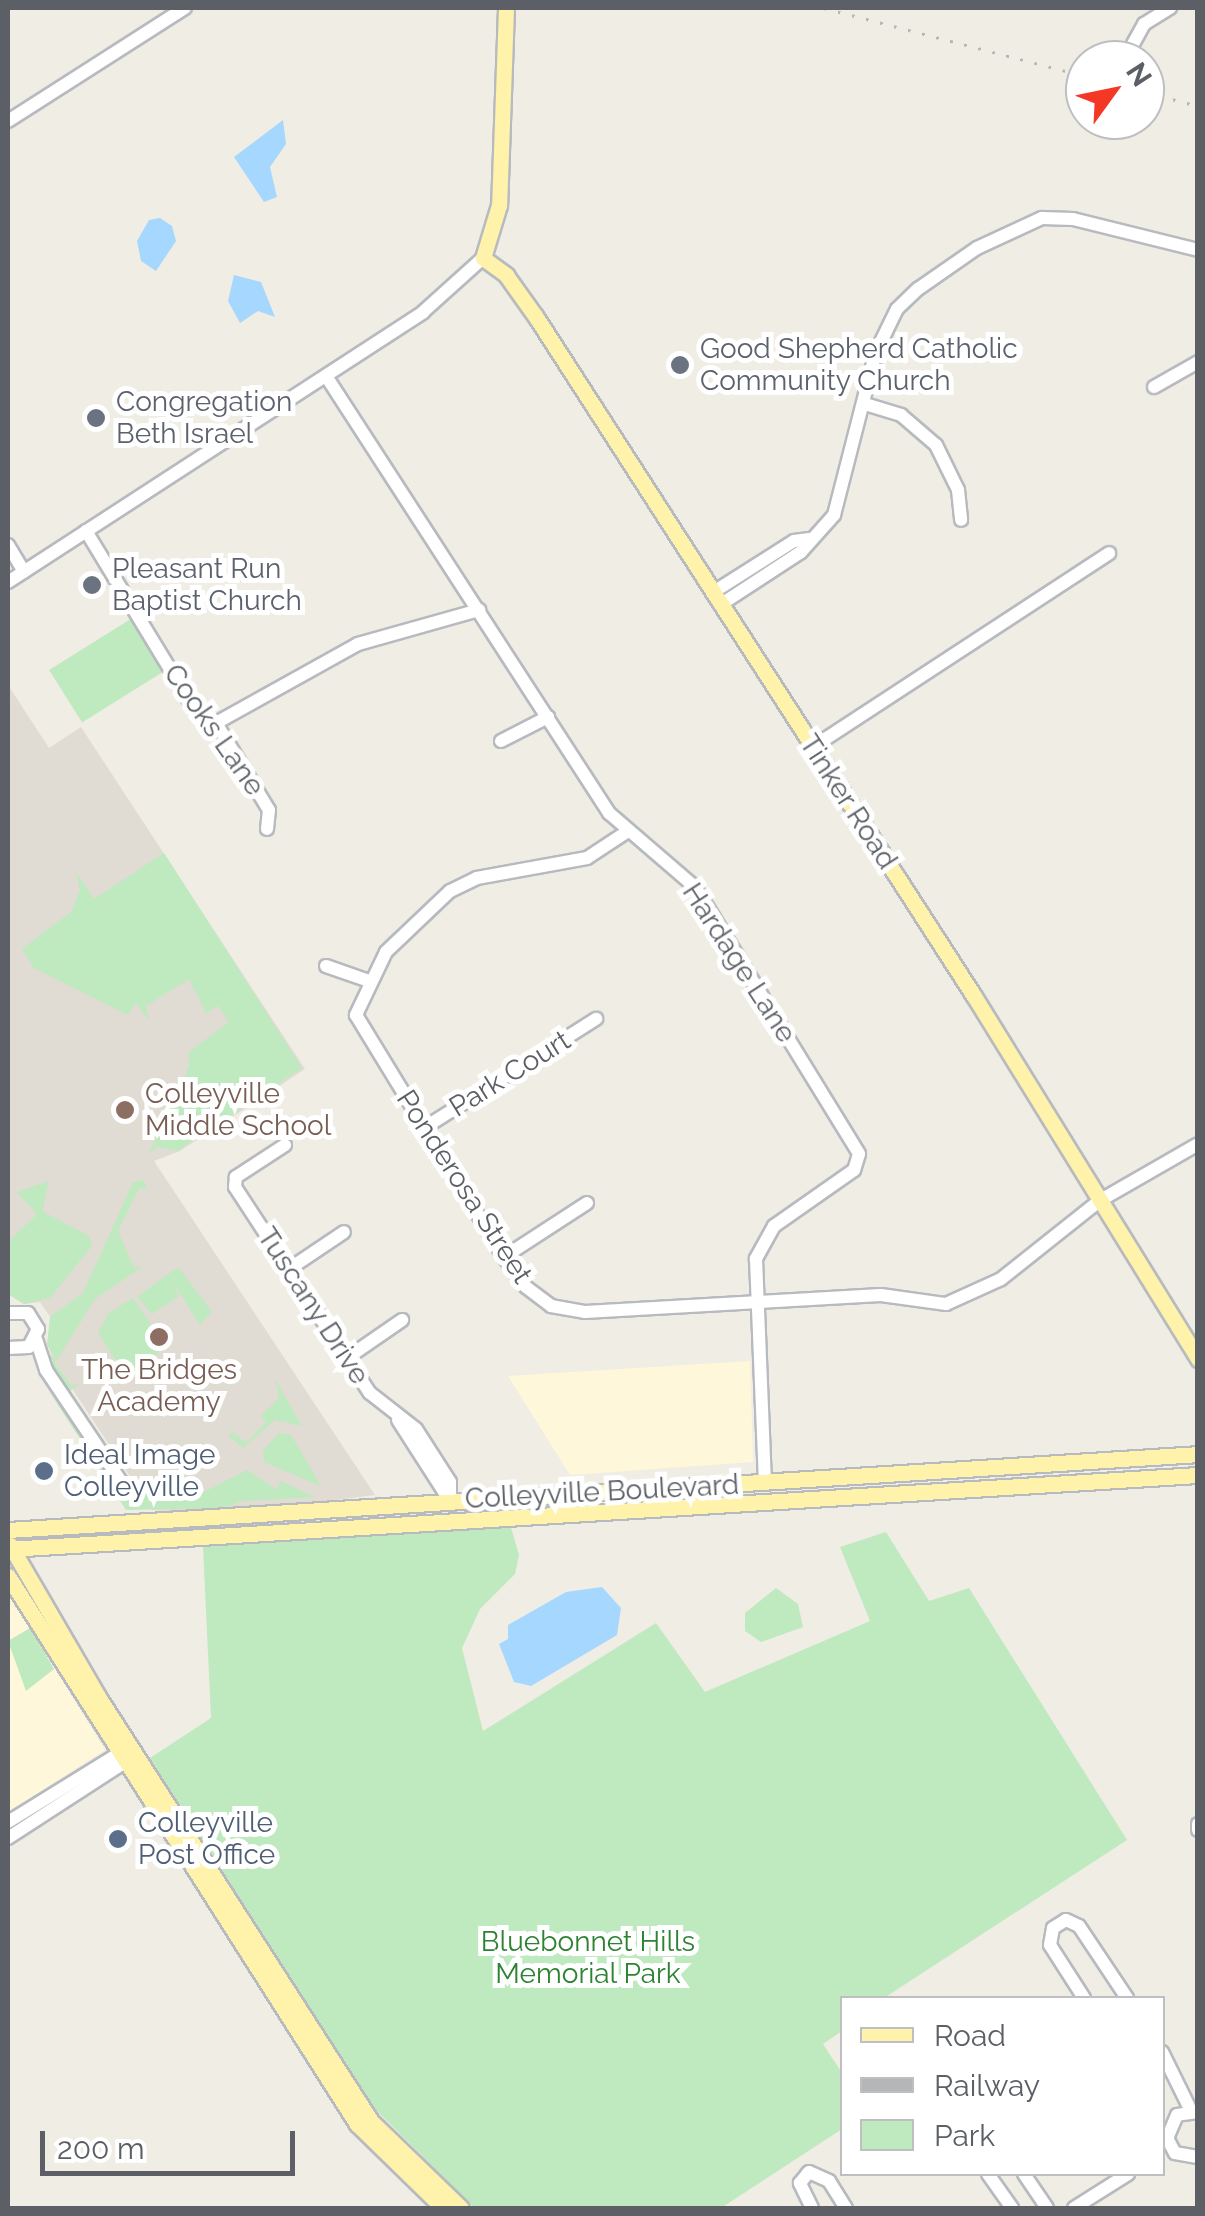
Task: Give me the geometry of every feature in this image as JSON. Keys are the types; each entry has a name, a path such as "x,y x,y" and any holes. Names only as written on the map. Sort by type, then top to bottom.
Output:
{"main road":[{"path":"483,258 499,206 506,8"},
{"name":"Tinker Road","path":"483,258 517,288 1195,1350"},
{"name":"Colleyville Boulevard","path":"8,1530 1198,1454"},
{"path":"964,1469 968,1490"},
{"name":"Colleyville Boulevard","path":"9,1547 1198,1475"},
{"path":"450,1501 452,1522"},
{"path":"9,1547 99,1698 126,1755 358,2124 443,2208"},
{"path":"8,1576 64,1671 126,1755 371,2122 461,2208"},
{"path":"64,1671 99,1698"}],"street":[{"path":"8,121 185,8"},
{"path":"1135,40 1144,24 1170,8"},
{"path":"716,599 794,541 809,539 834,514 876,352 897,309 948,268 1020,226 1073,218 1198,250"},
{"path":"8,582 423,312 483,258"},
{"path":"1154,387 1198,362"},
{"name":"Hardage Lane","path":"326,376 626,833 695,887 859,1154 854,1170 774,1226 756,1260 765,1482"},
{"path":"865,404 901,415 936,445 958,490 961,520"},
{"name":"Cooks Lane","path":"86,531 201,720 216,723 269,810 267,829"},
{"path":"8,546 24,572"},
{"path":"813,747 1109,553"},
{"path":"216,723 358,644 480,610"},
{"path":"501,741 548,717"},
{"name":"Ponderosa Street","path":"626,833 587,858 477,878 450,891 396,939 369,981 356,1020 504,1257 538,1298 569,1311 756,1300 960,1300 1016,1268 1099,1201 1198,1144"},
{"path":"326,966 369,981"},
{"name":"Park Court","path":"424,1128 596,1019"},
{"name":"Tuscany Drive","path":"285,1145 236,1177 234,1187 347,1358 424,1455 450,1501"},
{"path":"504,1257 587,1202"},
{"path":"289,1269 344,1232"},
{"path":"10,1309 35,1320 36,1339 46,1370 126,1489"},
{"path":"347,1358 402,1320"},
{"path":"11,1350 36,1339"},
{"path":"11,1350 46,1370"},
{"path":"8,1822 126,1755"},
{"path":"8,1837 126,1755"},
{"path":"1083,1996 1050,1945 1053,1928 1066,1920 1079,1926 1126,1996"},
{"path":"1165,2058 1194,2111 1166,2120 1166,2148 1183,2157 1198,2157"},
{"path":"812,2208 800,2183 809,2172 829,2181 846,2208"},
{"path":"989,2176 1012,2208"},
{"path":"1025,2176 1047,2208"},
{"path":"1074,2208 1125,2176"}],"shaded area":[{"path":"8,685 49,748 81,727 305,1069 180,1151 154,1161 375,1495 224,1514 152,1510 54,1361 47,1344 51,1318 40,1302 24,1304 8,1294"},
{"path":"750,1361 753,1462 570,1475 508,1376"},
{"path":"8,1593 105,1750 8,1812"}],"green space":[{"path":"134,617 167,670 82,723 49,670"},
{"path":"164,853 302,1068 177,1151 158,1147 149,1153 189,1067 189,1052 229,1022 218,1006 206,1013 189,979 146,1006 149,1021 136,1003 128,1015 34,968 22,949 72,911 80,890 76,872 94,899"},
{"path":"144,1180 147,1189 139,1188 118,1231 134,1268 142,1267 95,1299 55,1363 71,1385 79,1384 70,1391 50,1367 53,1360 46,1361 47,1352 56,1360 47,1344 50,1317 83,1293 133,1182"},
{"path":"49,1181 42,1211 89,1236 92,1246 50,1298 24,1304 8,1294 8,1242 37,1214 17,1192"},
{"path":"178,1267 212,1312 200,1325 170,1278 179,1296 152,1314 137,1297"},
{"path":"133,1298 167,1348 155,1347 162,1350 125,1375 98,1333 109,1313"},
{"path":"275,1379 302,1426 275,1420 243,1448 229,1436 232,1431 246,1443 266,1422 261,1416 279,1398"},
{"path":"47,1388 126,1499 155,1484 192,1498 247,1470 277,1490 280,1481 315,1497 243,1501 225,1507 315,1501 225,1508 126,1510"},
{"path":"279,1433 291,1435 321,1486 264,1462 263,1451"},
{"name":"Bluebonnet Hills Memorial Park","path":"510,1524 519,1555 515,1574 480,1609 462,1648 483,1731 656,1623 705,1692 870,1621 840,1547 886,1532 929,1601 969,1588 1127,1840 887,1996 840,1996 840,2032 823,2044 840,2070 840,2130 721,2208 475,2208 376,2110 150,1758 211,1718 203,1546"},
{"path":"776,1588 798,1604 803,1627 761,1642 745,1631 745,1613"},
{"path":"30,1628 54,1669 26,1691 8,1641"}],"water":[{"path":"283,120 286,144 270,167 277,197 264,202 234,157"},
{"path":"160,218 172,226 176,241 156,271 141,261 137,241 149,220"},
{"path":"234,275 261,282 275,317 258,311 240,323 228,301"},
{"path":"602,1587 621,1608 617,1635 531,1686 514,1682 499,1644 508,1639 508,1625 566,1592"}],"railway":[{"path":"824,8 1065,71"},
{"path":"1165,97 1198,106"}],"place":[{"name":"Good Shepherd Catholic Community Church","path":"680,365"},
{"name":"Congregation Beth Israel","path":"96,418"},
{"name":"Pleasant Run Baptist Church","path":"92,585"},
{"name":"Colleyville Middle School","path":"125,1110"},
{"name":"The Bridges Academy","path":"159,1337"},
{"name":"Ideal Image Colleyville","path":"44,1471"},
{"name":"Colleyville Post Office","path":"118,1839"}]}
